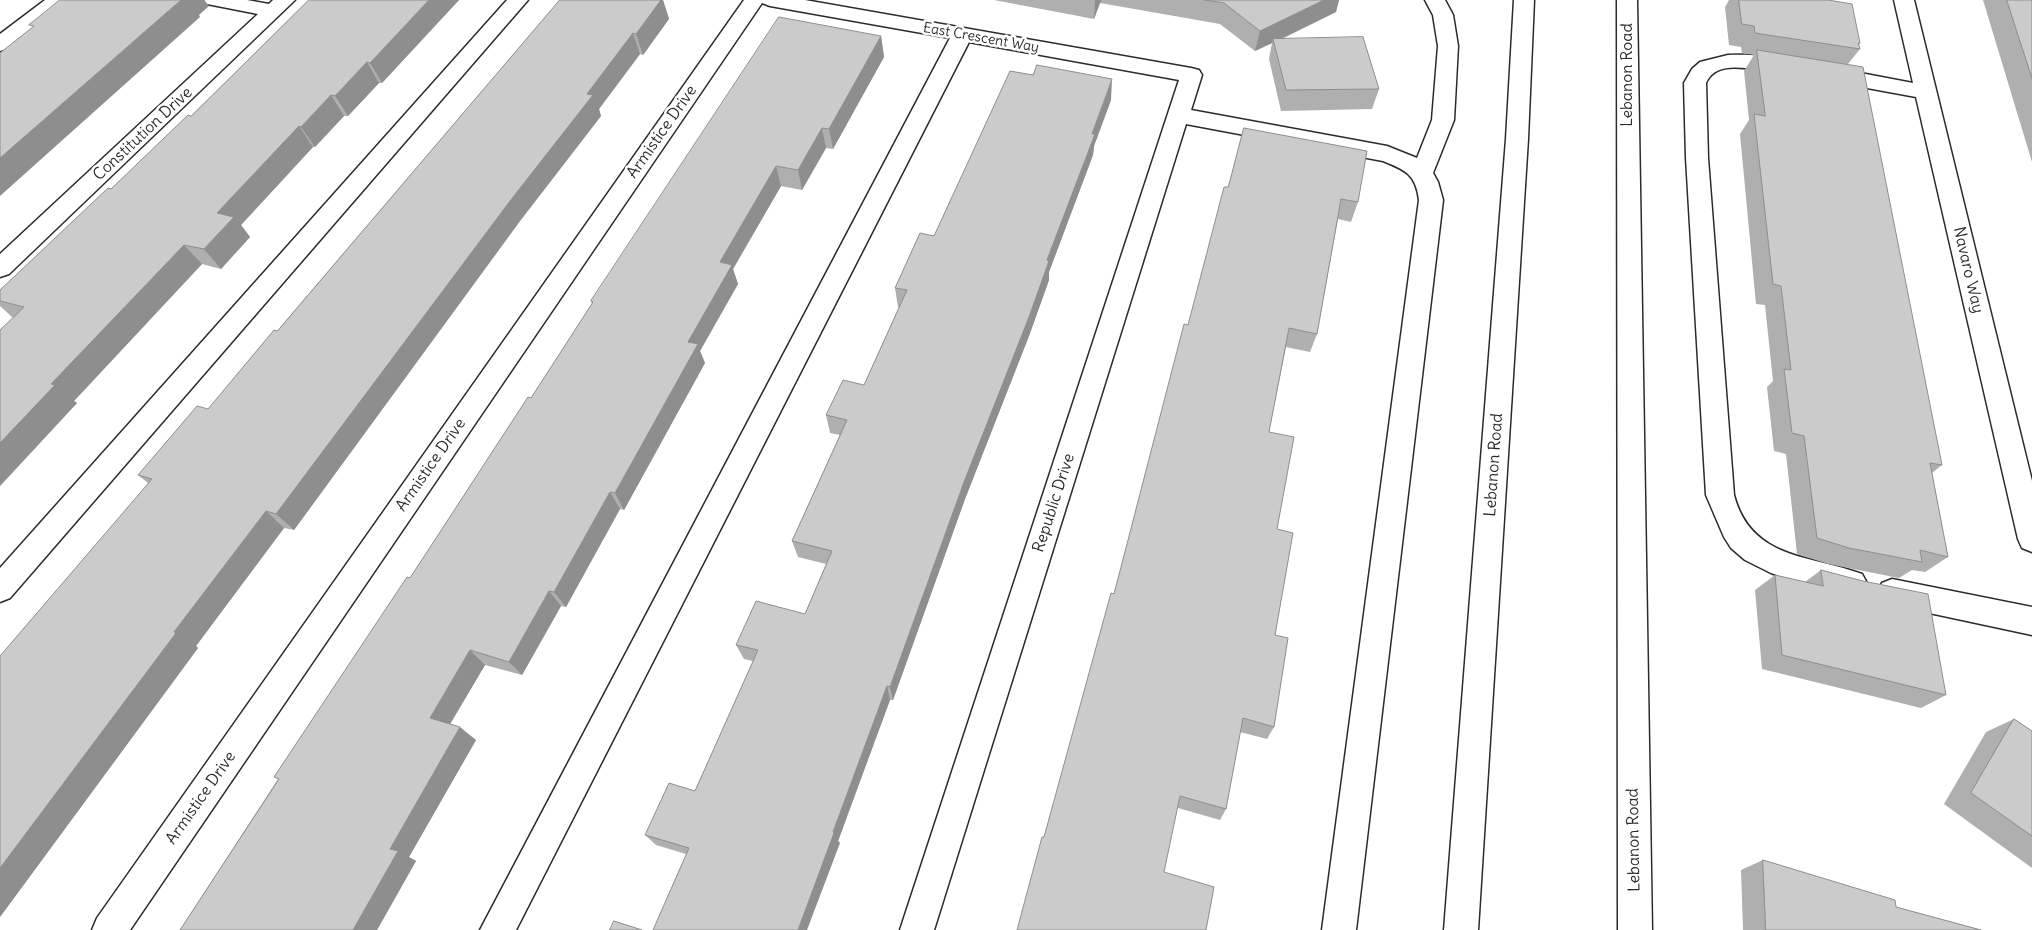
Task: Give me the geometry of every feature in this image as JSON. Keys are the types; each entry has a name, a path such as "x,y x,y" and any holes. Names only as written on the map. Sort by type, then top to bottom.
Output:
{"street":[{"path":"0,44 58,0"},
{"path":"214,0 279,6"},
{"path":"0,589 518,0"},
{"name":"Armistice Drive","path":"109,930 754,0"},
{"name":"East Crescent Way","path":"770,0 1191,75"},
{"path":"1422,172 1442,120 1448,46 1443,15 1435,0"},
{"name":"Lebanon Road","path":"1461,930 1517,139 1524,0"},
{"name":"Lebanon Road","path":"1627,0 1635,930"},
{"name":"Navaro Way","path":"1899,1 1926,92 2032,539"},
{"name":"Constitution Drive","path":"0,268 279,6"},
{"path":"496,930 962,35"},
{"path":"1926,92 1749,62 1728,62 1710,65 1699,73 1696,84 1697,158 1716,458 1721,498 1732,524 1745,543 1765,556 1798,570 1850,583 2032,621"},
{"name":"Republic Drive","path":"917,930 1191,75"},
{"path":"1178,114 1387,154 1406,160 1422,172 1429,185 1431,200 1339,930"}],"building":[{"path":"60,0 181,0 0,158 0,53 34,26 29,25"},
{"path":"309,0 429,0 370,63 367,62 335,96 331,95 301,127 299,126 217,213 234,217 204,249 184,245 51,384 55,385 0,443 0,330 24,307 0,301 0,290 108,188 111,189 188,115 191,116"},
{"path":"560,0 661,0 636,34 633,33 587,94 593,95 510,201 276,514 266,511 0,868 0,656 152,479 138,475 197,406 208,409 274,330 277,331"},
{"path":"1205,0 1324,0 1260,31 1224,3"},
{"path":"1739,0 1828,0 1852,4 1860,49 1755,33 1754,26 1742,24"},
{"path":"2007,0 2032,0 2032,78"},
{"path":"779,17 881,36 829,129 822,128 798,170 776,166 720,262 732,265 688,342 698,344 615,493 610,492 554,592 549,591 509,662 470,650 430,718 460,727 390,849 398,851 353,930 180,930 279,779 274,777 407,577 410,578 528,397 531,398 593,302 591,301"},
{"path":"1363,37 1379,89 1286,90 1273,39"},
{"path":"1757,50 1863,67 1942,465 1930,463 1948,557 1920,550 1922,562 1849,548 1817,538 1804,436 1792,433 1784,369 1791,370 1781,286 1773,284 1754,114 1765,116"},
{"path":"1037,65 1112,79 1092,134 1095,134 1047,260 1049,261 1029,317 964,482 890,687 887,686 798,930 653,930 689,848 645,835 669,783 695,791 758,650 736,645 756,601 805,614 832,551 792,541 847,420 826,415 843,380 864,385 907,290 895,288 920,233 934,236 1010,71 1033,75"},
{"path":"1244,128 1367,151 1358,202 1341,199 1317,334 1289,328 1269,432 1294,437 1277,529 1293,533 1275,635 1288,638 1274,727 1243,718 1226,809 1180,796 1164,872 1214,887 1206,930 1017,930 1111,593 1114,594 1184,324 1188,325 1224,187 1228,187"},
{"path":"1821,570 1863,581 1928,594 1946,695 1782,655 1775,575 1823,586"},
{"path":"2014,719 2032,731 2032,836 1971,793"},
{"path":"1763,860 1895,900 1896,907 1981,930 1766,930"},
{"path":"614,921 642,930 610,930"}]}
